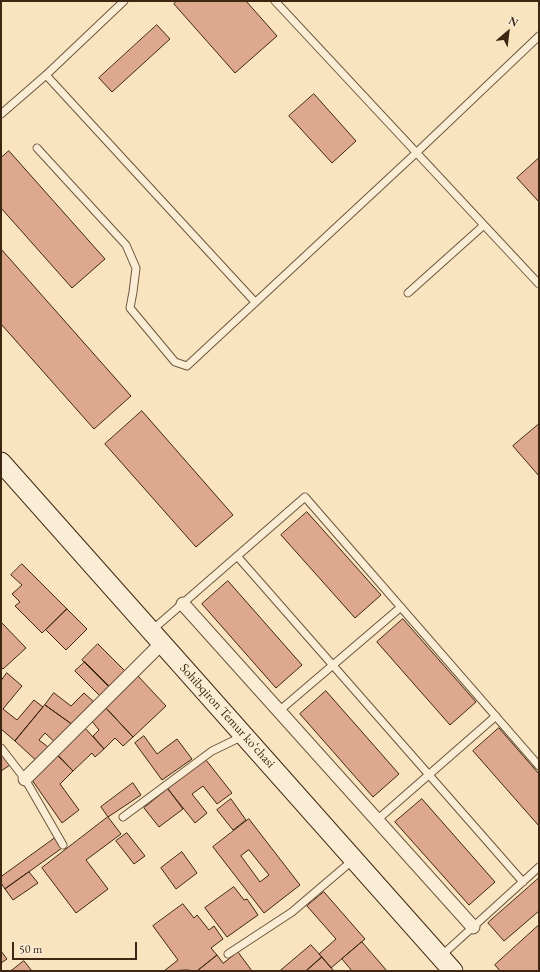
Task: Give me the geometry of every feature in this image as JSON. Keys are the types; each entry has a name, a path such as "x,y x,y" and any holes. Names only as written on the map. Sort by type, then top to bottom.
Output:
{"main road":[{"name":"Sohibqiron Temur koʻchasi","path":"1,462 453,971"}],"street":[{"path":"183,604 473,927"},
{"path":"25,779 157,637"}],"lane":[{"path":"1,114 46,75 124,1"},
{"path":"275,1 539,284"},
{"path":"37,148 126,245 136,268 130,308 175,362 187,366 416,153 539,36"},
{"path":"46,75 255,302"},
{"path":"408,293 484,225"},
{"path":"157,637 183,604 305,497 539,766"},
{"path":"237,556 523,882"},
{"path":"279,711 401,607"},
{"path":"377,820 496,716"},
{"path":"123,817 212,751 244,736"},
{"path":"1,748 25,779 62,845"},
{"path":"228,954 292,912 354,859"},
{"path":"440,957 539,867"}],"building":[{"path":"177,1 246,1 277,36 235,73 174,4"},
{"path":"157,25 170,39 112,92 99,78"},
{"path":"314,94 356,141 332,163 289,116"},
{"path":"9,151 105,259 72,288 1,208 1,158"},
{"path":"539,158 539,202 517,178"},
{"path":"1,249 131,396 94,429 1,324"},
{"path":"142,411 233,515 196,547 105,444"},
{"path":"539,424 539,476 513,446"},
{"path":"307,512 381,595 355,618 281,535"},
{"path":"22,564 67,609 42,633 15,606 20,602 12,594 22,585 11,575"},
{"path":"228,581 302,665 276,688 202,604"},
{"path":"67,609 87,629 66,650 46,630"},
{"path":"403,619 476,702 450,725 377,642"},
{"path":"1,622 26,648 3,669 1,667"},
{"path":"98,644 128,674 112,690 82,660"},
{"path":"85,662 109,686 100,696 75,671"},
{"path":"7,673 22,686 3,709 17,720 34,700 43,707 15,741 1,729 1,681"},
{"path":"138,676 166,706 133,737 105,707"},
{"path":"326,691 399,774 373,797 300,714"},
{"path":"54,693 71,706 84,693 95,703 73,725 45,705"},
{"path":"45,705 73,725 57,744 45,733 39,740 52,750 40,764 15,741"},
{"path":"105,707 133,737 123,746 115,738 104,749 93,736 99,730 91,720"},
{"path":"84,727 104,749 95,757 92,753 73,771 56,754"},
{"path":"499,728 539,774 539,826 473,751"},
{"path":"144,736 157,754 177,739 192,759 162,780 135,743"},
{"path":"1,753 10,765 1,771"},
{"path":"58,755 73,771 60,784 79,810 62,823 32,780"},
{"path":"206,760 232,793 217,804 203,786 192,794 207,813 195,823 168,789"},
{"path":"133,783 141,795 108,817 101,807"},
{"path":"168,789 183,809 159,827 144,808"},
{"path":"231,799 246,820 233,830 217,810"},
{"path":"422,799 495,882 469,905 395,822"},
{"path":"108,817 121,834 86,860 108,889 76,913 42,868"},
{"path":"249,819 300,885 264,913 213,847","holes":["249,850 269,875 260,882 241,856"]},
{"path":"127,833 145,856 134,864 116,841"},
{"path":"55,838 62,848 5,889 1,883 1,877"},
{"path":"182,852 197,873 176,889 161,868"},
{"path":"29,872 38,883 13,900 5,889"},
{"path":"539,878 539,911 504,941 488,923"},
{"path":"234,887 244,900 247,899 258,915 227,937 205,908"},
{"path":"324,892 365,939 331,968 319,954 336,939 307,906"},
{"path":"183,904 194,918 197,915 209,930 214,926 223,939 211,948 217,955 197,971 164,971 178,960 153,926"},
{"path":"539,925 539,971 500,971 495,965"},
{"path":"362,942 387,971 352,971 342,959"},
{"path":"311,945 322,957 306,971 280,971"},
{"path":"1,951 7,959 1,963"},
{"path":"238,952 252,971 197,971 217,955 223,963"},
{"path":"322,957 334,971 306,971"},
{"path":"24,961 32,971 11,971"}]}
